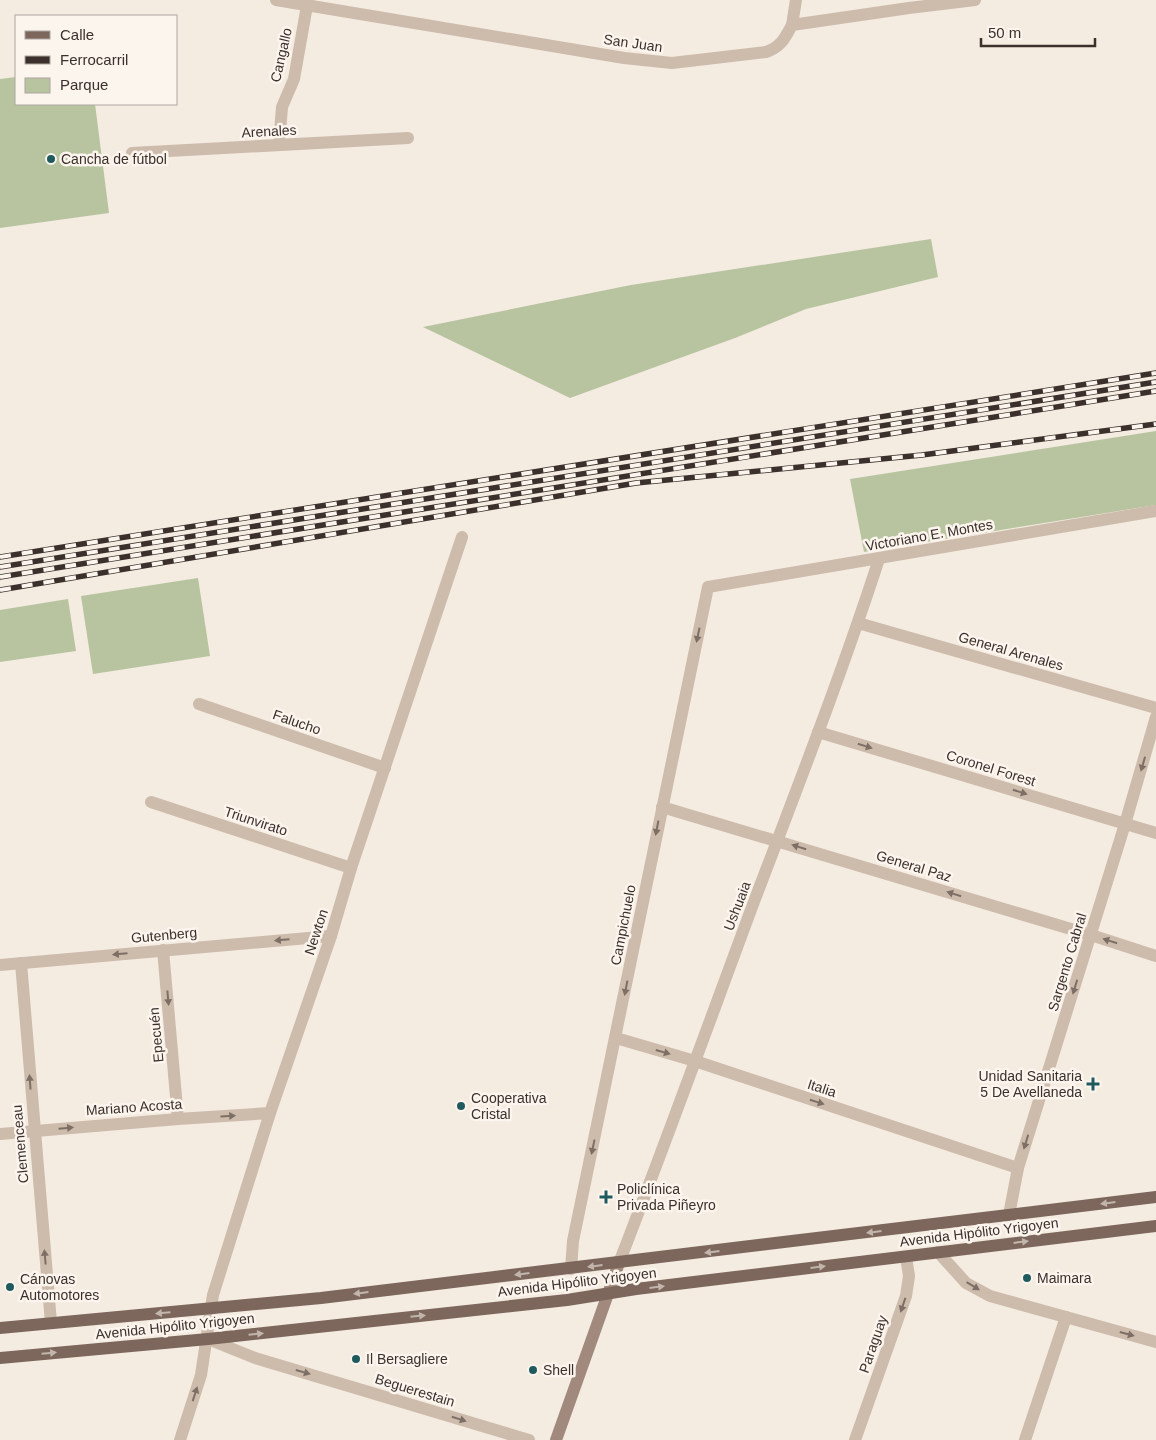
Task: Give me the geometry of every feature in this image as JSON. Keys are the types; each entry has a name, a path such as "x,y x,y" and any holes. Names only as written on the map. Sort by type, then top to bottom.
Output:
{"main road":[{"name":"Avenida Hipólito Yrigoyen","path":"0,1328 321,1298 1156,1197"},
{"name":"Avenida Hipólito Yrigoyen","path":"0,1358 208,1339 567,1300 1156,1226"}],"street":[{"name":"San Juan","path":"276,0 307,3 657,62 687,62 766,52 776,48 784,40 792,25"},
{"path":"796,0 792,25 909,4 975,0"},
{"name":"Cangallo","path":"279,145 282,107 294,79 307,3"},
{"name":"Arenales","path":"132,153 408,138"},
{"name":"Victoriano E. Montes","path":"708,587 1156,512"},
{"name":"Newton","path":"180,1440 201,1375 208,1339 213,1295 270,1113 331,936 351,868 462,537"},
{"name":"Ushuaia","path":"620,1263 818,732 880,559"},
{"name":"Campichuelo","path":"571,1269 573,1241 708,587"},
{"name":"General Arenales","path":"858,622 1156,708"},
{"name":"Falucho","path":"199,704 385,768"},
{"name":"Sargento Cabral","path":"1009,1215 1018,1168 1125,824 1156,717"},
{"name":"Coronel Forest","path":"818,732 1156,833"},
{"name":"Triunvirato","path":"151,802 351,868"},
{"name":"General Paz","path":"662,807 777,840 1156,956"},
{"name":"Gutenberg","path":"0,965 331,936"},
{"name":"Epecuén","path":"163,950 178,1119"},
{"name":"Clemenceau","path":"21,963 50,1323"},
{"name":"Italia","path":"616,1038 695,1061 1018,1168"},
{"name":"Mariano Acosta","path":"0,1134 270,1113"},
{"path":"938,1252 966,1283 990,1296 1156,1342"},
{"name":"Paraguay","path":"855,1440 906,1296 909,1276 906,1257"},
{"path":"556,1440 620,1263"},
{"path":"1025,1440 1066,1317"},
{"name":"Beguerestain","path":"208,1339 255,1358 529,1440"}],"green space":[{"name":"Cancha de fútbol","path":"15,77 15,105 95,105 109,213 0,228 0,79"},
{"path":"931,239 938,277 806,309 735,338 570,398 423,327 631,285"},
{"path":"1156,431 1156,505 864,552 850,479"},
{"path":"198,578 210,656 93,674 81,596"},
{"path":"68,599 76,651 0,662 0,610"}],"railway":[{"path":"0,557 1156,373"},
{"path":"0,567 1156,382"},
{"path":"0,577 1156,391"},
{"path":"0,590 636,483 922,455 1156,424"}],"place":[{"name":"Cancha de fútbol","path":"51,159"},
{"name":"Unidad Sanitaria 5 De Avellaneda","path":"1093,1084"},
{"name":"Cooperativa Cristal","path":"461,1106"},
{"name":"Policlínica Privada Piñeyro","path":"606,1197"},
{"name":"Maimara","path":"1027,1278"},
{"name":"Cánovas Automotores","path":"10,1287"},
{"name":"Il Bersagliere","path":"356,1359"},
{"name":"Shell","path":"533,1370"}]}
